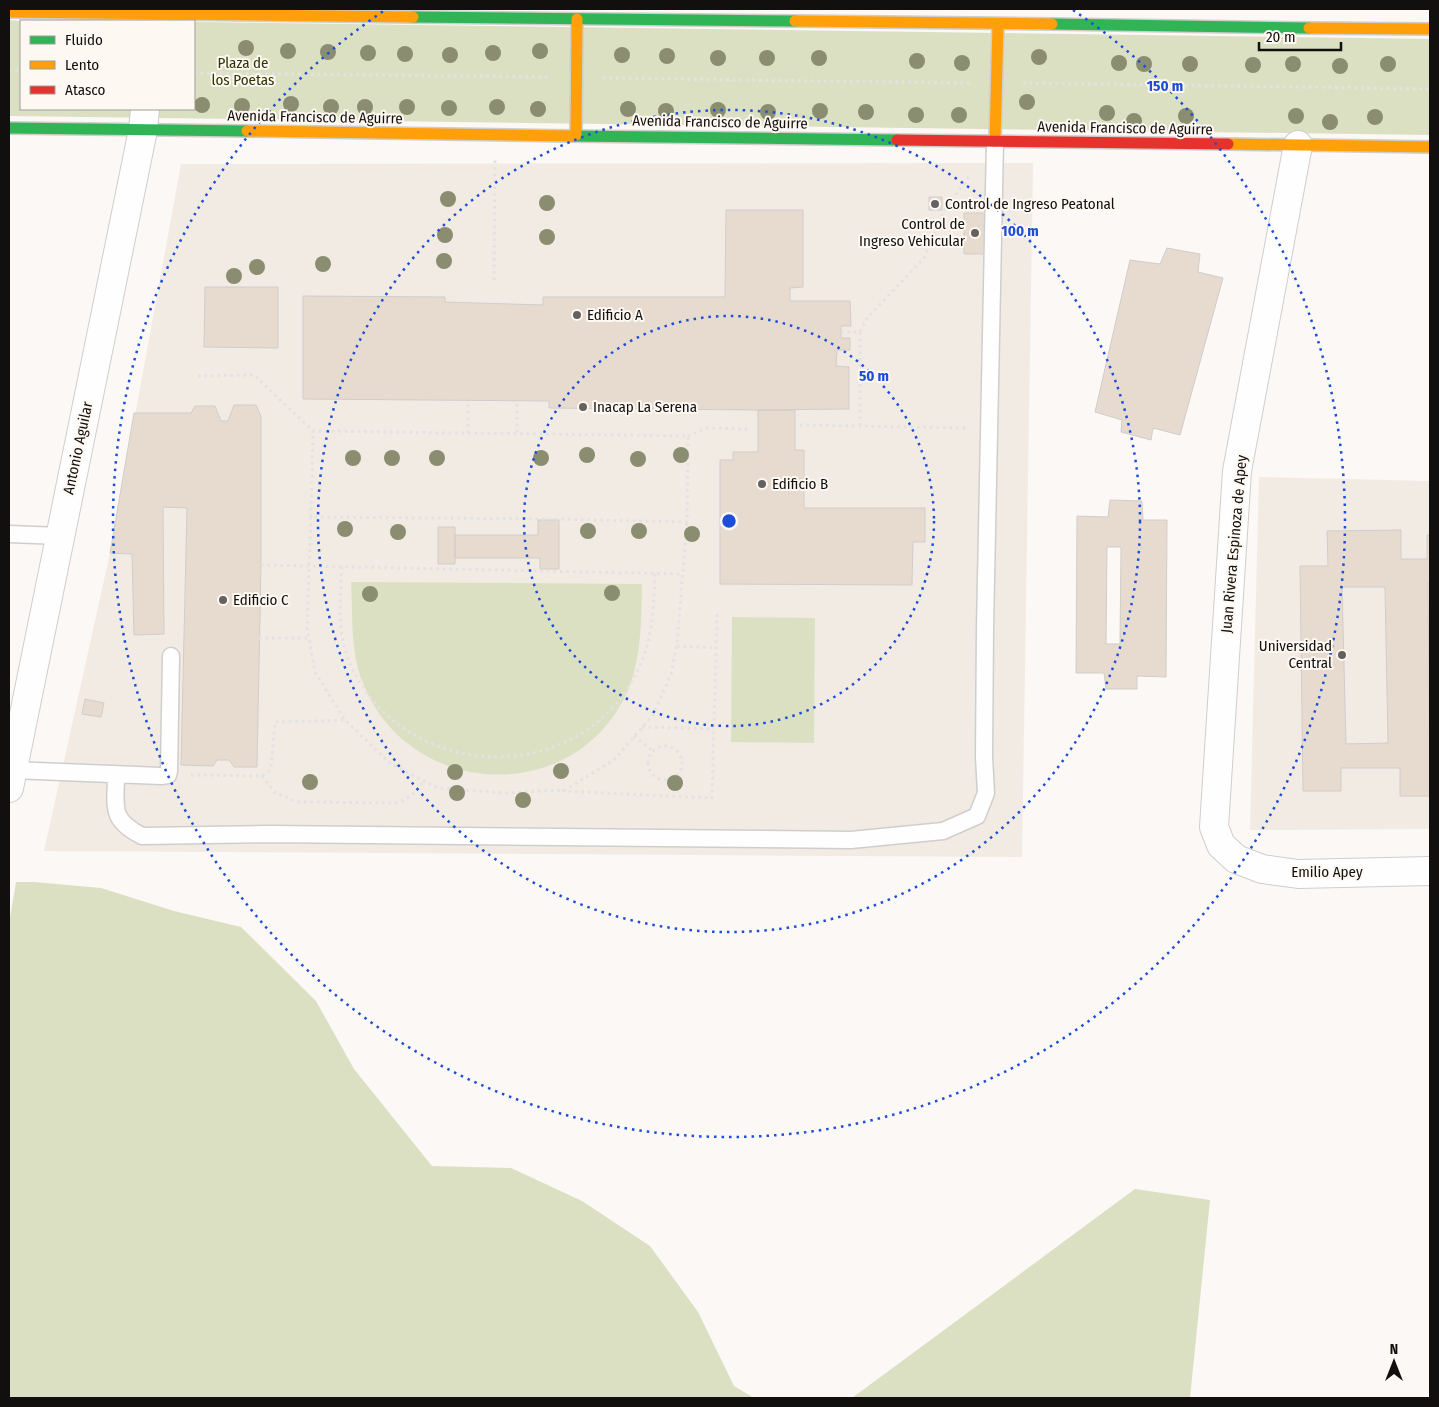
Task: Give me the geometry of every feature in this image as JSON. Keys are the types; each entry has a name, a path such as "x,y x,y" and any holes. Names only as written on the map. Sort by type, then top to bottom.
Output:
{"main road":[{"path":"9,12 155,18 577,19 869,16 998,24 1430,29"},
{"path":"576,135 577,19"},
{"path":"995,141 998,24"},
{"name":"Avenida Francisco de Aguirre","path":"9,128 144,119 496,134 1430,147"}],"street":[{"name":"Antonio Aguilar","path":"11,779 144,119"},
{"name":"Juan Rivera Espinoza de Apey","path":"1214,827 1237,471 1298,145"},
{"name":"Emilio Apey","path":"1214,827 1221,845 1236,859 1262,869 1298,874 1430,872"}],"lane":[{"path":"116,774 116,811 119,819 127,828 142,836 270,834 851,840 943,831 977,816 986,793 984,757 995,141"},
{"path":"9,534 60,536"},
{"path":"11,779 116,774 168,775 171,656"}],"path":[{"path":"195,73 1430,89"},
{"path":"494,280 496,134"},
{"path":"860,426 860,332 867,318 924,258 944,210 995,141"},
{"path":"841,332 860,332"},
{"path":"198,376 254,375 313,431 688,436 707,428 749,429"},
{"path":"468,403 468,433"},
{"path":"517,404 517,434"},
{"path":"800,425 989,428"},
{"path":"313,431 307,628 315,672 345,720 390,763 437,788 505,793 565,790 614,760 653,714 671,674 676,646 687,522 688,436"},
{"path":"311,517 687,522"},
{"path":"261,565 682,574"},
{"path":"342,566 340,595 342,640 350,663 361,684 376,703 393,720 412,734 434,746 480,757 505,758 530,755 576,736 596,722 614,705 629,685 649,640 654,604 655,573"},
{"path":"547,790 712,798 717,613"},
{"path":"260,638 309,638"},
{"path":"676,646 716,648"},
{"path":"168,775 262,776 269,771 271,766 274,722 345,720"},
{"path":"642,727 714,729"},
{"path":"634,736 653,751"},
{"path":"660,746 677,750 682,761 680,772 676,776 664,780 654,776 648,768 647,762 653,751 660,746"},
{"path":"262,776 274,792 297,802 397,803 406,800 416,792 424,781"}],"shaded area":[{"name":"Inacap La Serena","path":"1033,163 1022,857 44,851 110,553 181,164"},
{"name":"Universidad Central","path":"1259,477 1430,481 1430,829 1250,830"}],"green space":[{"name":"Plaza de los Poetas","path":"9,20 20,21 20,110 195,110 195,22 1430,39 1430,135 9,116"},
{"path":"351,582 642,584 639,643 630,685 624,699 598,734 565,758 528,772 489,774 450,766 414,748 385,721 363,683 354,647"},
{"path":"732,617 815,618 814,743 731,742"},
{"path":"16,882 101,888 174,911 241,927 316,1001 354,1069 432,1166 511,1168 582,1201 650,1246 698,1312 734,1386 754,1398 9,1398 9,924"},
{"path":"1135,1189 1210,1200 1190,1398 852,1398"}],"building":[{"name":"Control de Ingreso Peatonal","path":"929,197 942,197 942,210 929,210"},
{"name":"Edificio A","path":"726,210 803,210 803,287 790,288 790,301 850,301 851,326 841,326 841,338 850,338 850,350 837,350 836,366 849,367 849,409 549,408 549,401 303,399 303,296 445,297 445,302 543,305 543,297 725,297"},
{"name":"Control de Ingreso Vehicular","path":"964,213 987,213 987,254 964,254"},
{"path":"1167,248 1200,254 1198,272 1223,278 1180,435 1153,428 1151,440 1121,432 1122,420 1095,412 1130,260 1160,264"},
{"path":"205,287 278,287 278,348 204,347"},
{"name":"Edificio C","path":"234,405 256,405 261,417 261,565 257,767 234,767 229,760 217,760 213,766 181,765 187,508 163,507 164,634 134,635 132,554 110,553 134,413 191,413 195,406 215,406 221,421 228,421"},
{"name":"Edificio B","path":"758,410 795,410 795,450 804,450 804,508 925,508 925,542 913,542 912,585 720,584 720,460 733,460 733,452 758,452"},
{"path":"1110,500 1142,501 1143,520 1167,520 1166,677 1137,676 1137,689 1106,689 1104,673 1076,673 1077,516 1108,517","holes":["1107,547 1121,547 1120,644 1106,644"]},
{"path":"538,520 559,520 559,569 540,569 540,558 455,558 455,535 538,535"},
{"path":"438,527 455,527 455,564 438,564"},
{"path":"1401,530 1401,559 1427,559 1427,535 1430,535 1430,583 1428,583 1430,796 1400,796 1400,768 1341,768 1341,791 1303,791 1300,566 1328,566 1327,531","holes":["1342,587 1385,587 1388,743 1346,744"]},
{"path":"85,699 104,703 101,717 82,714"}],"traffic: fast":[{"path":"413,17 795,21"},
{"path":"1052,24 1309,28"},
{"path":"9,128 247,131"},
{"path":"571,136 897,140"}],"traffic: slow":[{"path":"9,12 413,17"},
{"path":"576,135 577,19"},
{"path":"795,21 1052,24"},
{"path":"995,141 998,24"},
{"path":"1309,28 1430,29"},
{"path":"247,131 571,136"},
{"path":"1228,144 1430,147"}],"traffic: jam":[{"path":"897,140 1228,144"}],"place":[{"name":"Control de Ingreso Peatonal","path":"935,204"},
{"name":"Control de Ingreso Vehicular","path":"975,233"},
{"name":"Edificio A","path":"577,315"},
{"name":"Inacap La Serena","path":"583,407"},
{"name":"Edificio B","path":"762,484"},
{"name":"Edificio C","path":"223,600"},
{"name":"Universidad Central","path":"1342,655"}]}
